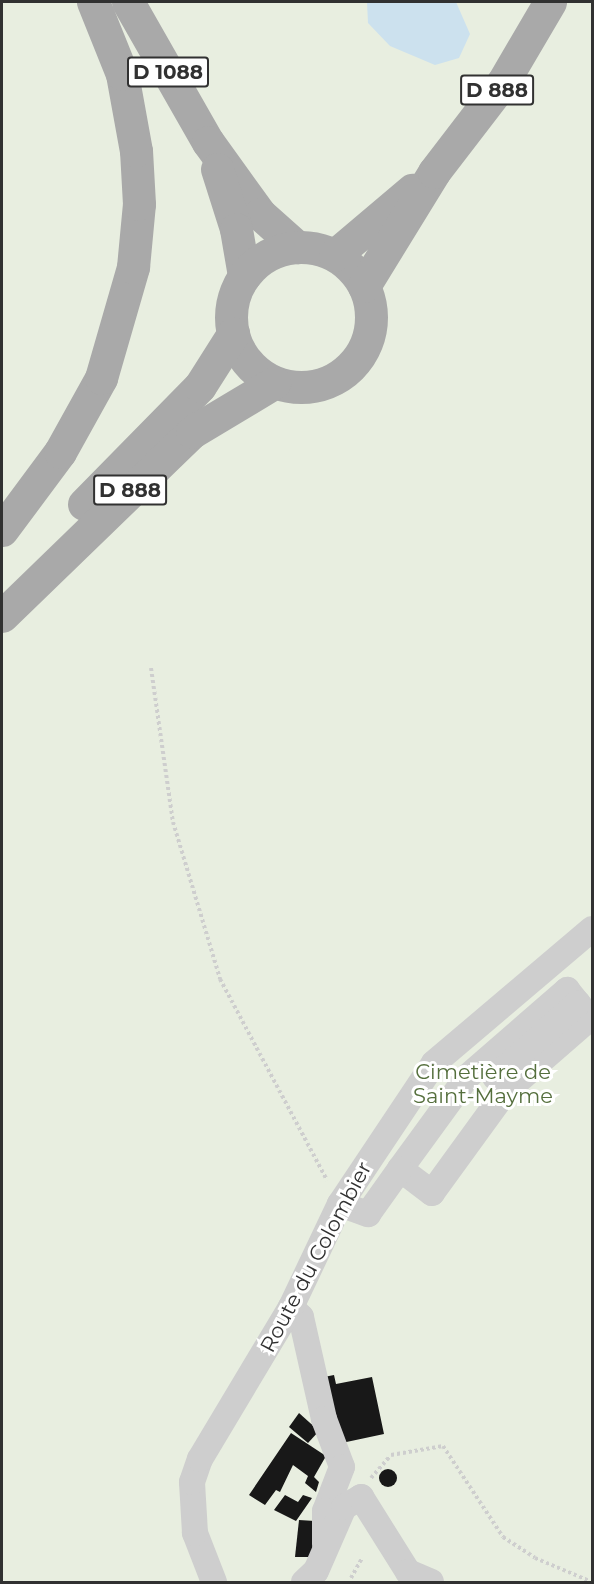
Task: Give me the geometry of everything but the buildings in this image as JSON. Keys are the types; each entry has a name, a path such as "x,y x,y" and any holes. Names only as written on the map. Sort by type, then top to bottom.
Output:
{"main road":[{"path":"2,530 60,452 96,387 114,344 133,267 139,204 136,151 122,74 93,2"},
{"name":"D 1088","path":"128,2 208,142 260,214 297,247"},
{"name":"D 888","path":"364,286 434,172 503,82 550,2"},
{"name":"D 1088","path":"208,142 236,229 244,276"},
{"name":"D 888","path":"335,255 434,172"},
{"path":"297,247 335,255 364,286 371,309 370,333 360,356 344,374 314,386 274,382 253,369 233,334 231,314 244,276 259,261 297,247"},
{"name":"D 888","path":"2,585 200,386 233,334"},
{"name":"D 888","path":"2,616 192,432 274,382"}],"street":[{"name":"Route du Colombier","path":"214,1582 195,1533 192,1482 200,1459 291,1307 340,1204 434,1063 592,929"},
{"path":"340,1204 368,1214 494,1076 578,1003"},
{"path":"291,1307 301,1317 324,1419 342,1467 325,1511 325,1544"},
{"path":"315,1579 325,1544 344,1507 361,1497 408,1572 431,1582"}],"path":[{"path":"151,668 173,822 220,979 340,1204"},
{"path":"391,1455 443,1446 503,1537 535,1558 592,1582"},
{"path":"351,1578 362,1558"}],"green space":[{"name":"Cimetière de Saint-Mayme","path":"2,2 592,2 592,1582 2,1582"}],"water":[{"path":"367,2 456,2 470,34 459,58 435,65 390,46 368,23"}]}
